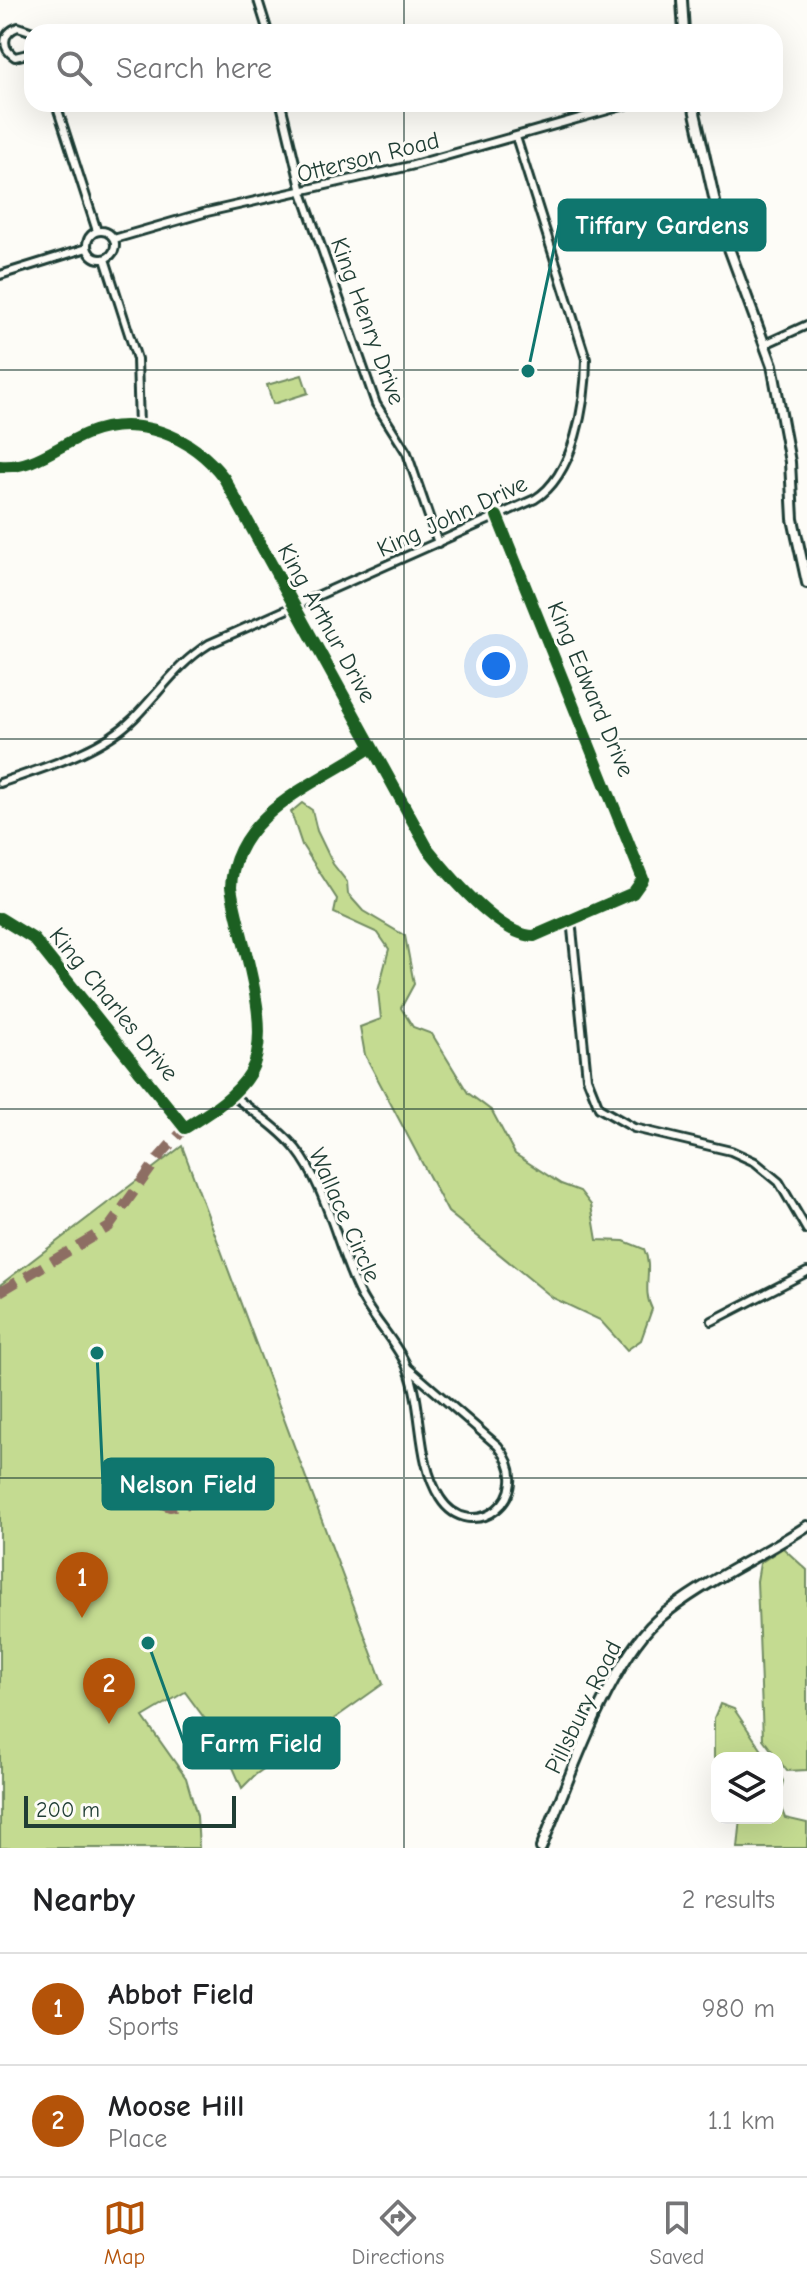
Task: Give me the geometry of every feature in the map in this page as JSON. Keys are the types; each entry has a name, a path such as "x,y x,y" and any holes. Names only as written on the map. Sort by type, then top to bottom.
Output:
{"street":[{"path":"258,0 266,24"},
{"path":"682,0 684,24"},
{"path":"24,29 18,27 8,32 5,41 7,51 15,57 24,56"},
{"path":"59,112 97,231"},
{"name":"King Henry Drive","path":"283,112 302,192 376,404 407,453 438,543"},
{"name":"Otterson Road","path":"114,239 197,214 302,192 602,112"},
{"path":"695,112 720,224 765,344 784,422 793,519 807,583"},
{"name":"King John Drive","path":"294,609 549,491 563,471 586,375 581,335 516,137"},
{"path":"97,231 107,232 114,239 113,253 105,259 94,258 87,248 89,238 97,231"},
{"path":"0,275 87,248"},
{"path":"105,259 137,359 139,427"},
{"path":"765,344 807,325"},
{"name":"King Arthur Drive","path":"0,466 34,461 94,432 139,427 174,435 214,465 428,849 461,886 494,915 526,936 534,936 571,919"},
{"name":"King Edward Drive","path":"497,516 643,879 633,893 571,919"},
{"path":"0,783 114,735 133,719 188,657 209,644 294,609"},
{"path":"231,1094 250,1073 259,1041 232,895 236,855 259,821 370,748"},
{"name":"King Charles Drive","path":"0,918 34,939 185,1128 231,1094"},
{"path":"571,919 587,1078 599,1108 634,1128 719,1148 755,1162 779,1182 807,1230"},
{"name":"Wallace Circle","path":"231,1094 284,1136 305,1161 359,1291 407,1367 498,1446 508,1460 513,1476 510,1492 495,1511 480,1518 464,1517 449,1509 439,1497 426,1461 407,1367"},
{"path":"712,1321 807,1272"},
{"name":"Pillsbury Road","path":"541,1848 598,1715 640,1639 683,1601 807,1526"}],"green space":[{"path":"641,200 653,237 634,242 622,206"},
{"path":"302,375 308,393 273,404 267,385"},
{"path":"302,803 312,810 317,831 333,864 347,882 348,894 363,911 405,936 414,984 401,1008 413,1027 432,1034 468,1093 492,1111 515,1154 561,1184 580,1191 591,1205 597,1240 624,1241 644,1249 652,1309 641,1340 627,1350 600,1320 553,1298 448,1212 365,1055 360,1027 381,1019 378,991 389,949 378,933 334,913 337,899 302,845 291,812"},
{"path":"182,1146 383,1684 255,1775 242,1788 222,1742 185,1692 143,1717 186,1778 197,1816 199,1848 0,1848 0,1285"},
{"path":"783,1548 807,1570 807,1770 787,1771 783,1766 783,1752 773,1752 763,1739 757,1581 760,1563"},
{"path":"720,1704 734,1709 763,1752 714,1752 714,1718"},
{"path":"783,1813 785,1818 807,1823 807,1848 738,1848 740,1824 783,1824"}],"marked path":[{"path":"0,1292 109,1227 159,1157 185,1128"},
{"path":"157,1502 170,1507 195,1503"}],"cycle path":[{"path":"0,466 23,464 86,434 125,426 162,432 196,450 211,463 224,478 428,849 491,915 506,926 534,936 633,893 643,879 497,516"},
{"path":"0,918 34,939 185,1128 237,1090 250,1073 257,1054 259,1032 253,982 231,887 236,861 246,839 281,803 370,748"}],"place":[{"name":"Tiffary Gardens","path":"528,371"},
{"name":"Nelson Field","path":"97,1353"},
{"name":"Abbot Field","path":"82,1618"},
{"name":"Farm Field","path":"148,1643"},
{"name":"Moose Hill","path":"109,1724"}]}
